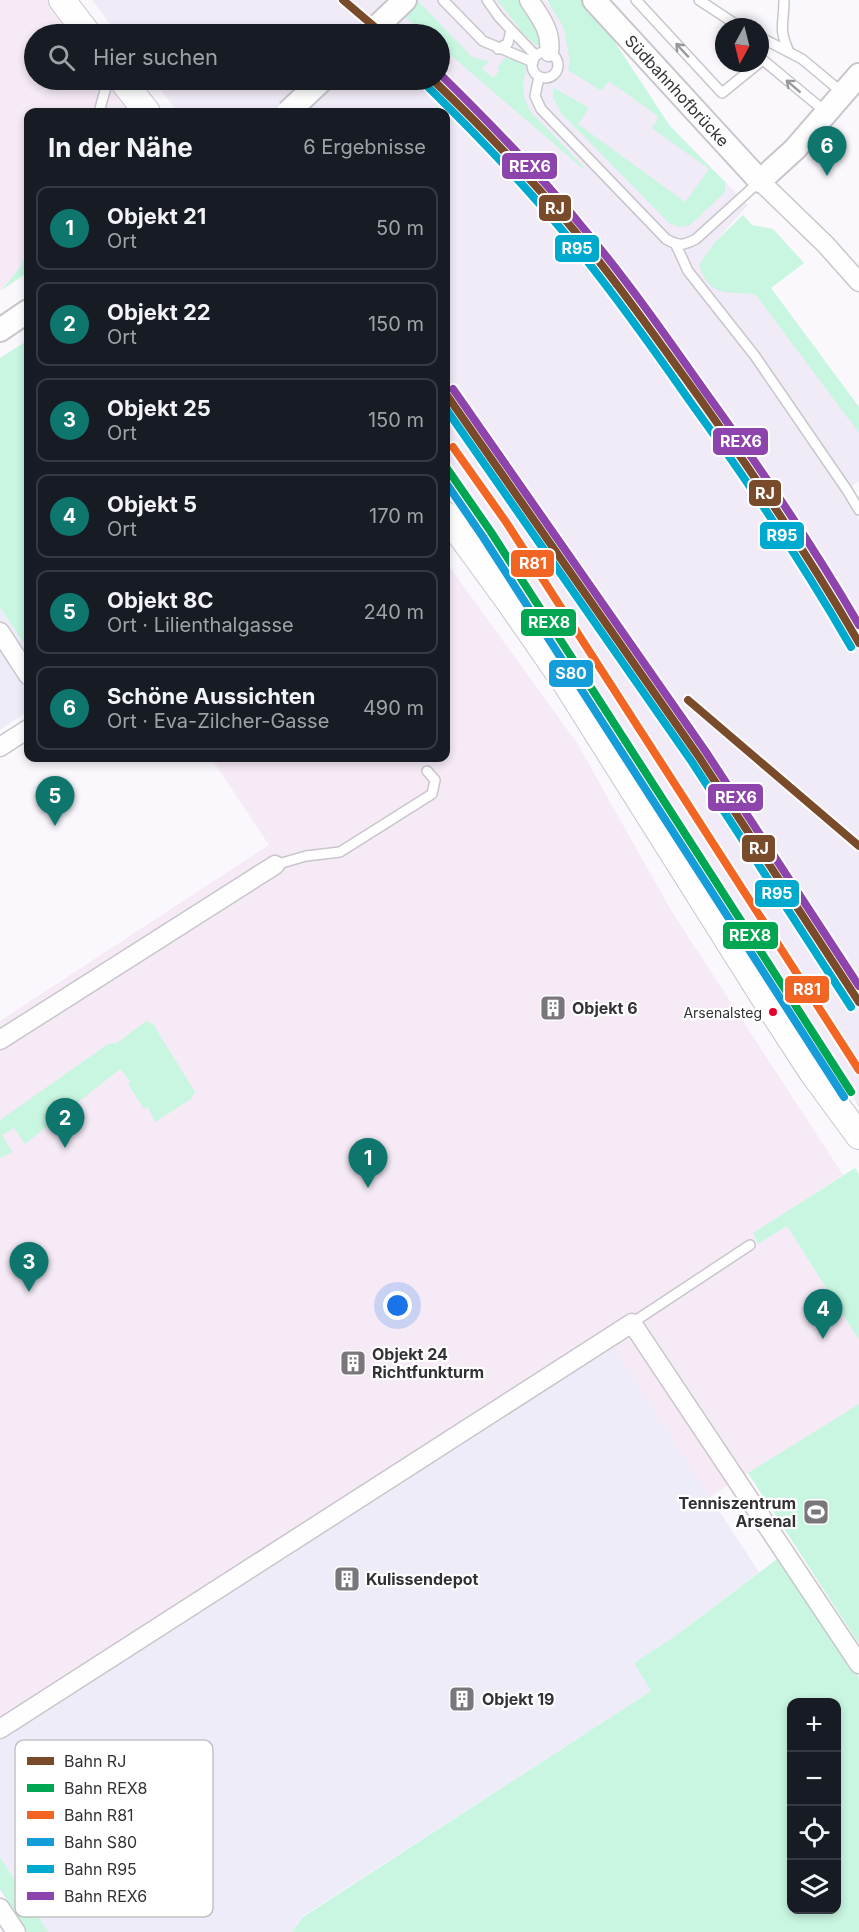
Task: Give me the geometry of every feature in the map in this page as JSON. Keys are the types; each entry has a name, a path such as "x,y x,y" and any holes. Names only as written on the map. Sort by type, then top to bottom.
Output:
{"main road":[{"path":"62,0 80,24"},
{"path":"130,90 144,108"},
{"path":"450,520 567,685 784,1030 859,1136"}],"street":[{"path":"380,24 405,0"},
{"path":"529,0 548,32 550,40 539,57"},
{"name":"Südbahnhofbrücke","path":"594,0 760,181"},
{"path":"859,75 795,149 760,181 826,245 859,282"},
{"path":"292,108 311,90"},
{"path":"0,330 24,314"},
{"path":"0,632 24,669"},
{"path":"0,747 24,732"},
{"path":"0,1040 275,865"},
{"path":"0,1729 632,1323 859,1664"},
{"path":"0,1908 16,1932"}],"lane":[{"path":"443,0 483,41 498,49 557,59 556,72 549,78 539,77"},
{"path":"487,0 511,30 539,57"},
{"path":"636,0 722,93 746,72"},
{"path":"699,0 725,18"},
{"path":"784,0 783,38 789,52"},
{"path":"498,49 508,43 511,30"},
{"path":"769,42 802,59 844,94"},
{"path":"539,57 533,68 539,77 535,96 541,109 666,239 676,245 685,245 696,239 760,181"},
{"path":"769,67 827,113"},
{"path":"100,108 105,90"},
{"path":"676,245 688,271 755,356 859,510"},
{"path":"275,865 306,856 340,852 432,794 435,780 428,771"},
{"path":"632,1323 750,1245"}],"shaded area":[{"path":"0,0 59,0 71,24 24,24 24,90 117,90 132,108 24,108 24,260 2,290 0,288"},
{"path":"92,0 545,0 748,205 715,242 859,429 859,481 843,493 859,519 859,1107 695,850 450,477 450,108 175,108 161,90 450,90 450,24 110,24"},
{"path":"450,568 577,743 672,912 843,1175 753,1234 759,1243 787,1226 859,1340 859,1404 710,1497 612,1348 0,1741 0,1021 269,845 214,762 450,762"},
{"path":"0,607 24,644 24,714 0,730"},
{"path":"613,1348 759,1572 678,1634 634,1663 651,1691 303,1916 292,1932 27,1932 17,1917 213,1917 213,1740 15,1740 15,1913 0,1890 0,1741"}],"green space":[{"path":"384,0 417,0 440,24 414,24"},
{"path":"497,0 519,0 538,28 542,45 537,46 524,34"},
{"path":"547,0 587,0 670,126 725,182 725,192 690,225 679,227 669,223 561,113 553,97 554,88 589,108 578,124 685,202 709,169 652,128 659,117 609,81 600,90 568,70 570,62 564,28"},
{"path":"450,34 472,57 489,61 482,69 493,78 500,70 497,68 506,57 525,65 523,92 531,112 584,167 582,168 450,55"},
{"path":"743,215 752,225 773,229 804,263 771,288 859,407 859,433 755,294 720,291 708,283 703,275 699,265 715,242"},
{"path":"24,260 24,275 2,290"},
{"path":"24,343 24,644 0,607 0,358"},
{"path":"146,1021 153,1024 195,1092 191,1099 155,1122 148,1107 144,1109 128,1084 130,1081 120,1069 25,1144 14,1128 2,1135 12,1152 0,1158 0,1120 108,1044 117,1043"},
{"path":"855,1168 859,1174 859,1340 787,1226 758,1244 753,1233"},
{"name":"Tenniszentrum Arsenal","path":"859,1404 859,1644 748,1473"},
{"path":"781,1556 859,1677 859,1932 292,1932 303,1917 651,1691 634,1663 678,1634"},
{"path":"0,1857 15,1880 15,1912 0,1889"},
{"path":"18,1917 38,1917 48,1932 28,1932"}],"rail line":[{"name":"RJ","path":"343,0 371,24"},
{"name":"REX6","path":"450,84 546,184 628,284 765,476 859,625"},
{"name":"R95","path":"431,90 449,108"},
{"name":"RJ","path":"443,90 539,190 621,290 761,487 859,643"},
{"name":"R95","path":"450,109 533,197 614,296 753,491 851,647"},
{"name":"REX6","path":"453,389 706,752 859,986"},
{"name":"RJ","path":"450,400 699,757 859,1002"},
{"name":"R95","path":"450,415 692,762 851,1007"},
{"name":"R81","path":"453,447 506,522 859,1070"},
{"name":"REX8","path":"450,473 491,532 851,1092"},
{"name":"S80","path":"450,489 844,1097"},
{"name":"RJ","path":"688,700 859,846"}],"place":[{"name":"Schöne Aussichten","path":"827,176"},
{"name":"Objekt 8C","path":"55,826"},
{"name":"Objekt 6","path":"553,1008"},
{"name":"Arsenalsteg","path":"773,1012"},
{"name":"Objekt 22","path":"65,1148"},
{"name":"Objekt 21","path":"368,1188"},
{"name":"Objekt 25","path":"29,1292"},
{"name":"Objekt 5","path":"823,1339"},
{"name":"Objekt 24 Richtfunkturm","path":"353,1363"},
{"name":"Tenniszentrum Arsenal","path":"816,1512"},
{"name":"Kulissendepot","path":"347,1579"},
{"name":"Objekt 19","path":"462,1699"}]}
